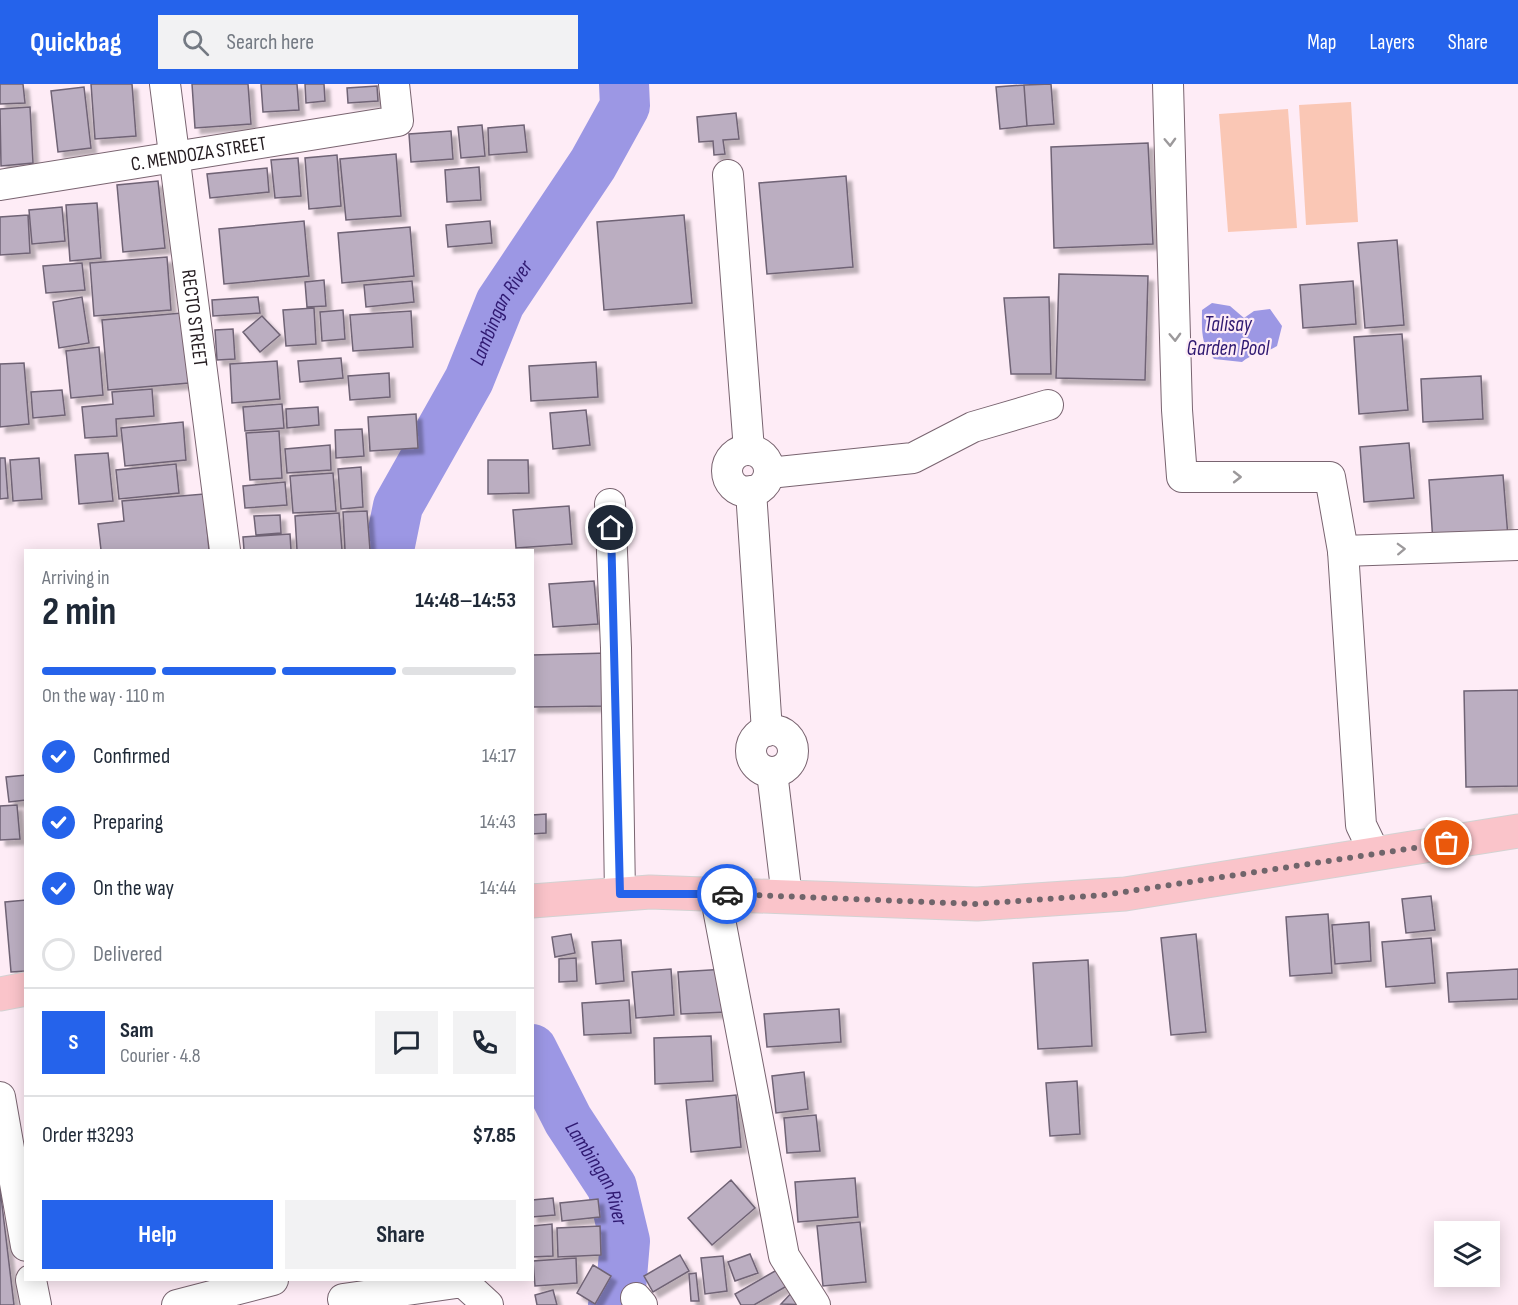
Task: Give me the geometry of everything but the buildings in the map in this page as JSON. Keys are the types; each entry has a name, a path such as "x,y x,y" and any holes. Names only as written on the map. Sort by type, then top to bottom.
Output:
{"main road":[{"path":"535,901 620,894 715,893 977,904 1114,894 1518,831"},
{"path":"0,994 24,989"}],"street":[{"name":"RECTO STREET","path":"165,84 225,549"},
{"name":"C. MENDOZA STREET","path":"0,185 398,121 393,84"},
{"path":"1168,84 1177,410 1182,477 1330,477 1343,551 1362,825 1375,854"},
{"path":"728,175 749,450 742,451 730,459 727,472 733,484 760,482 913,458 973,427 1048,405"},
{"path":"760,482 767,731 755,738 751,751 759,768 772,772 787,897"},
{"path":"610,504 616,648 620,894"},
{"path":"1343,551 1518,545"},
{"path":"715,893 784,1256 814,1305"},
{"path":"0,1097 24,1235"},
{"path":"31,1281 36,1305"},
{"path":"177,1305 269,1281"},
{"path":"341,1295 463,1282 488,1305"}],"shaded area":[{"path":"1351,102 1358,222 1306,225 1299,105"},
{"path":"1288,109 1297,228 1228,232 1219,114"}],"water":[{"name":"Talisay Garden Pool","path":"1212,303 1230,306 1244,318 1254,311 1270,309 1282,326 1277,346 1242,362 1214,359 1206,348 1202,330 1202,310"}],"waterway":[{"name":"Lambingan River","path":"389,549 398,506 469,380 500,303 593,164 625,106 624,84"},
{"name":"Lambingan River","path":"534,1053 568,1120 612,1187 625,1241 621,1289 613,1305"}],"way so far":[{"path":"727,894 977,904 1125,894 1447,843"}],"route":[{"path":"611,528 616,648 620,894 650,892 727,894"}]}
